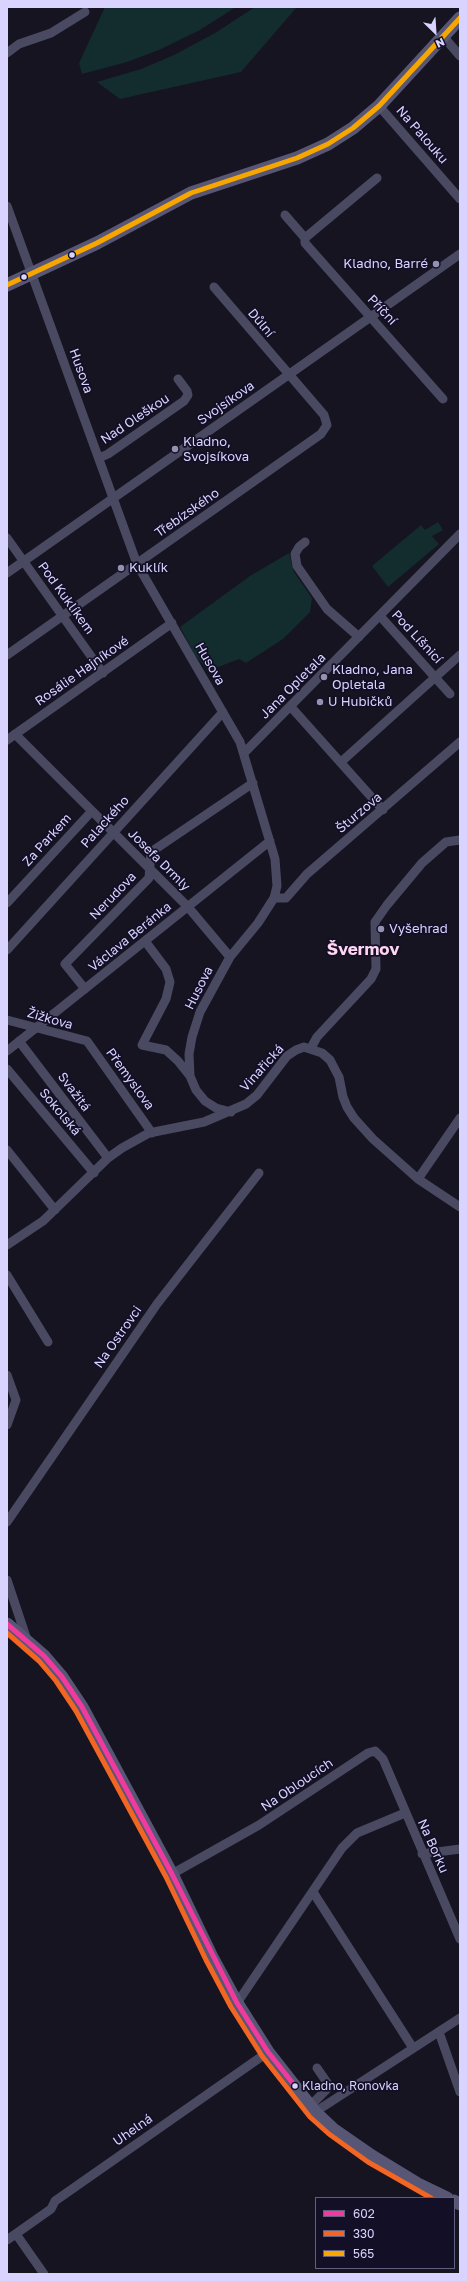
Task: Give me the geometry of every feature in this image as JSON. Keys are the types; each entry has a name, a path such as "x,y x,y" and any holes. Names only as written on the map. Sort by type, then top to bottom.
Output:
{"main road":[{"path":"7,285 97,242 191,193 297,158 328,144 353,128 379,106 460,18"},
{"path":"7,1624 27,1640 62,1677 82,1707 172,1874 237,2003 268,2052 313,2109 333,2129 372,2156 418,2184 445,2197"}],"street":[{"path":"7,53 19,44 51,33 85,12"},
{"path":"443,36 460,56"},
{"name":"Na Palouku","path":"379,106 460,199"},
{"path":"305,238 377,178"},
{"name":"Husova","path":"7,206 137,564 223,712 244,753 270,841 277,872 274,898 266,912 230,957 200,1012 190,1048 190,1076 196,1090 205,1101 216,1108 231,1112"},
{"name":"Příční","path":"285,215 305,238 305,243 366,313 372,316 443,399"},
{"name":"Svojsíkova","path":"7,573 460,254"},
{"name":"Důlní","path":"214,287 288,375"},
{"name":"Třebízského","path":"7,655 322,434 327,425 326,419 288,375"},
{"name":"Nad Oleškou","path":"99,458 108,454 184,401 188,395 187,391 178,379"},
{"name":"Jana Opletala","path":"244,753 460,534"},
{"name":"Pod Kuklíkem","path":"7,538 103,673"},
{"path":"305,542 299,547 295,554 297,566 327,610 359,637"},
{"name":"Pod Líšnicí","path":"380,616 450,694"},
{"name":"Rosálie Hajníkové","path":"7,740 172,623"},
{"path":"341,762 460,655"},
{"path":"291,707 383,810"},
{"name":"Palackého","path":"8,947 223,712"},
{"name":"Josefa Drmly","path":"15,734 149,871 188,907 230,957"},
{"name":"Šturzova","path":"274,898 286,898 307,874 460,742"},
{"name":"Nerudova","path":"85,990 65,964 149,878 151,852 253,783"},
{"name":"Za Parkem","path":"7,903 91,812"},
{"path":"460,840 446,842 422,863 387,904 375,922 376,969 371,979 317,1037 311,1048 322,1053 335,1067 343,1097 361,1126 418,1179 460,1207"},
{"name":"Václava Beránka","path":"7,1051 270,841"},
{"path":"145,941 166,969 170,982 166,999 142,1044 166,1050 178,1061 190,1076"},
{"name":"Žižkova","path":"7,1020 87,1041"},
{"name":"Svažitá","path":"19,1041 108,1158"},
{"name":"Přemyslova","path":"87,1041 152,1133"},
{"name":"Vinařická","path":"8,1243 29,1231 55,1210 108,1158 135,1140 152,1133 204,1122 231,1112 246,1104 257,1095 287,1056 304,1047 311,1048"},
{"name":"Sokolská","path":"7,1069 94,1173"},
{"path":"418,1179 460,1118"},
{"path":"7,1150 55,1210"},
{"name":"Na Ostrovci","path":"7,1522 157,1304 259,1173"},
{"path":"7,1275 48,1342"},
{"path":"7,1375 16,1400 16,1406 7,1425"},
{"path":"7,1580 27,1640"},
{"name":"Na Obloucích","path":"172,1874 259,1825 368,1753 374,1751 383,1759 405,1813"},
{"name":"Na Borku","path":"237,2003 342,1848 357,1833 405,1813 460,1939"},
{"path":"422,1854 460,1849"},
{"path":"313,1892 413,2048"},
{"path":"313,2109 460,2018"},
{"path":"439,2032 460,2092"},
{"name":"Uhelná","path":"7,2240 51,2209 55,2201 268,2052"},
{"path":"313,2109 328,2088 328,2084 317,2068"},
{"path":"16,2234 44,2274"}],"green space":[{"path":"105,7 236,7 200,30 159,50 127,62 82,74 79,63"},
{"path":"255,7 297,7 241,72 120,99 97,82 141,69 174,55 215,33"},
{"path":"438,522 443,530 432,536 439,544 388,587 372,566 421,525 425,530"},
{"path":"289,553 294,572 312,598 310,612 283,639 246,663 239,659 208,671 195,655 180,627 250,576"}],"transit line":[{"name":"565","path":"7,285 97,243 191,193 297,158 328,144 353,128 379,106 460,18"},
{"name":"602","path":"7,1624 44,1656 62,1677 82,1707 172,1874 237,2003 268,2052 295,2086"},
{"name":"330","path":"7,1633 39,1661 56,1681 76,1711 166,1877 206,1960 231,2007 262,2056 310,2117 329,2134 368,2162 429,2197"}],"place":[{"name":"Kladno, Barré","path":"436,264"},
{"name":"Kladno, Svojsíkova","path":"175,449"},
{"name":"Kuklík","path":"121,568"},
{"name":"Kladno, Jana Opletala","path":"324,677"},
{"name":"U Hubičků","path":"320,702"},
{"name":"Vyšehrad","path":"381,929"},
{"name":"Kladno, Ronovka","path":"295,2086"}],"district":[{"name":"Švermov","path":"363,950"}]}
